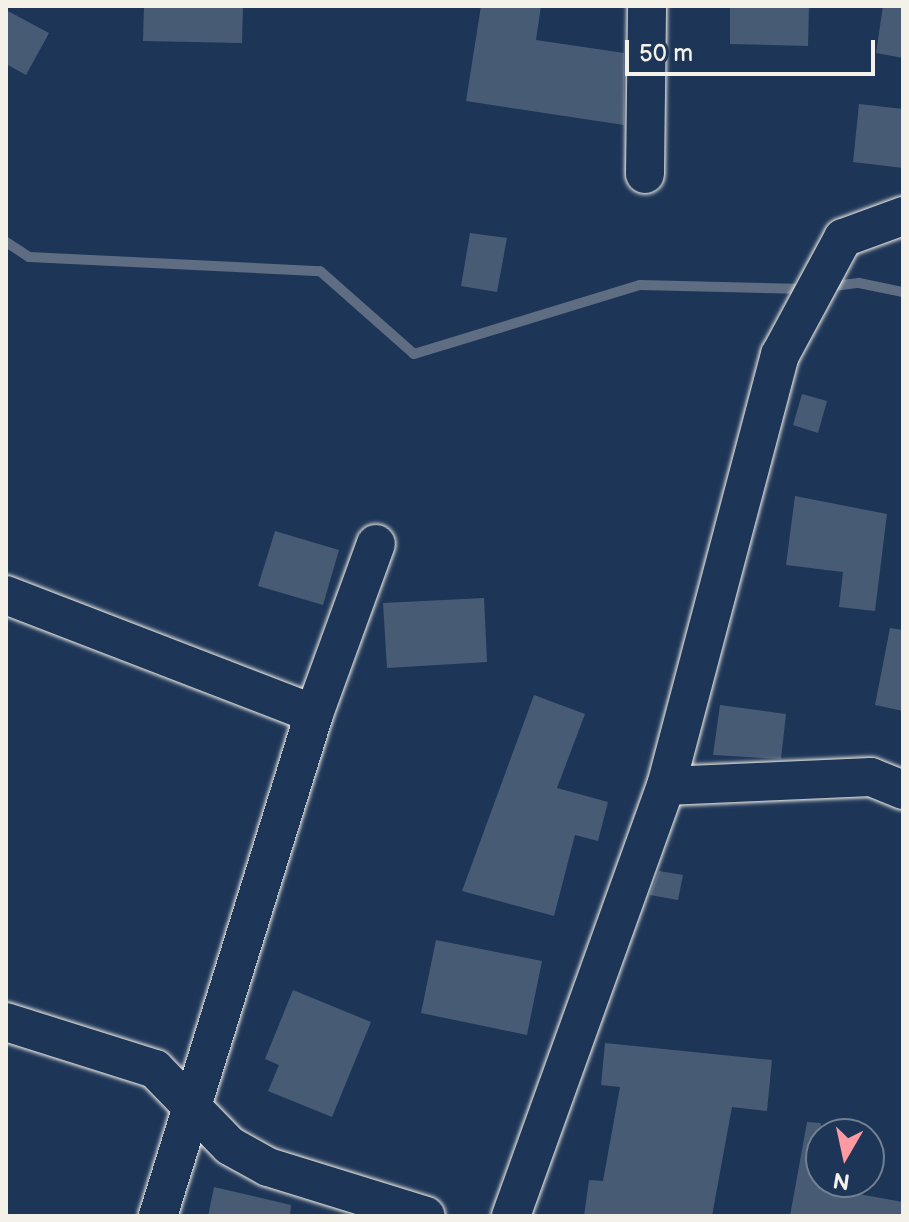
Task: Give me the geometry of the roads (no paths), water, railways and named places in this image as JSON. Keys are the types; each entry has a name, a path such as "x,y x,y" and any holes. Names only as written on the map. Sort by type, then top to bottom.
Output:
{"street":[{"path":"645,174 647,6"},
{"path":"511,1216 666,786 780,355 843,238 903,216"},
{"path":"158,1216 194,1110 314,714 376,544"},
{"path":"6,595 314,714"},
{"path":"666,786 871,777 903,790"},
{"path":"6,1022 155,1069 230,1146 268,1167 426,1216"}],"waterway":[{"path":"6,242 29,257 320,271 414,354 640,285 806,289"},
{"path":"825,287 859,283 903,292"}]}
